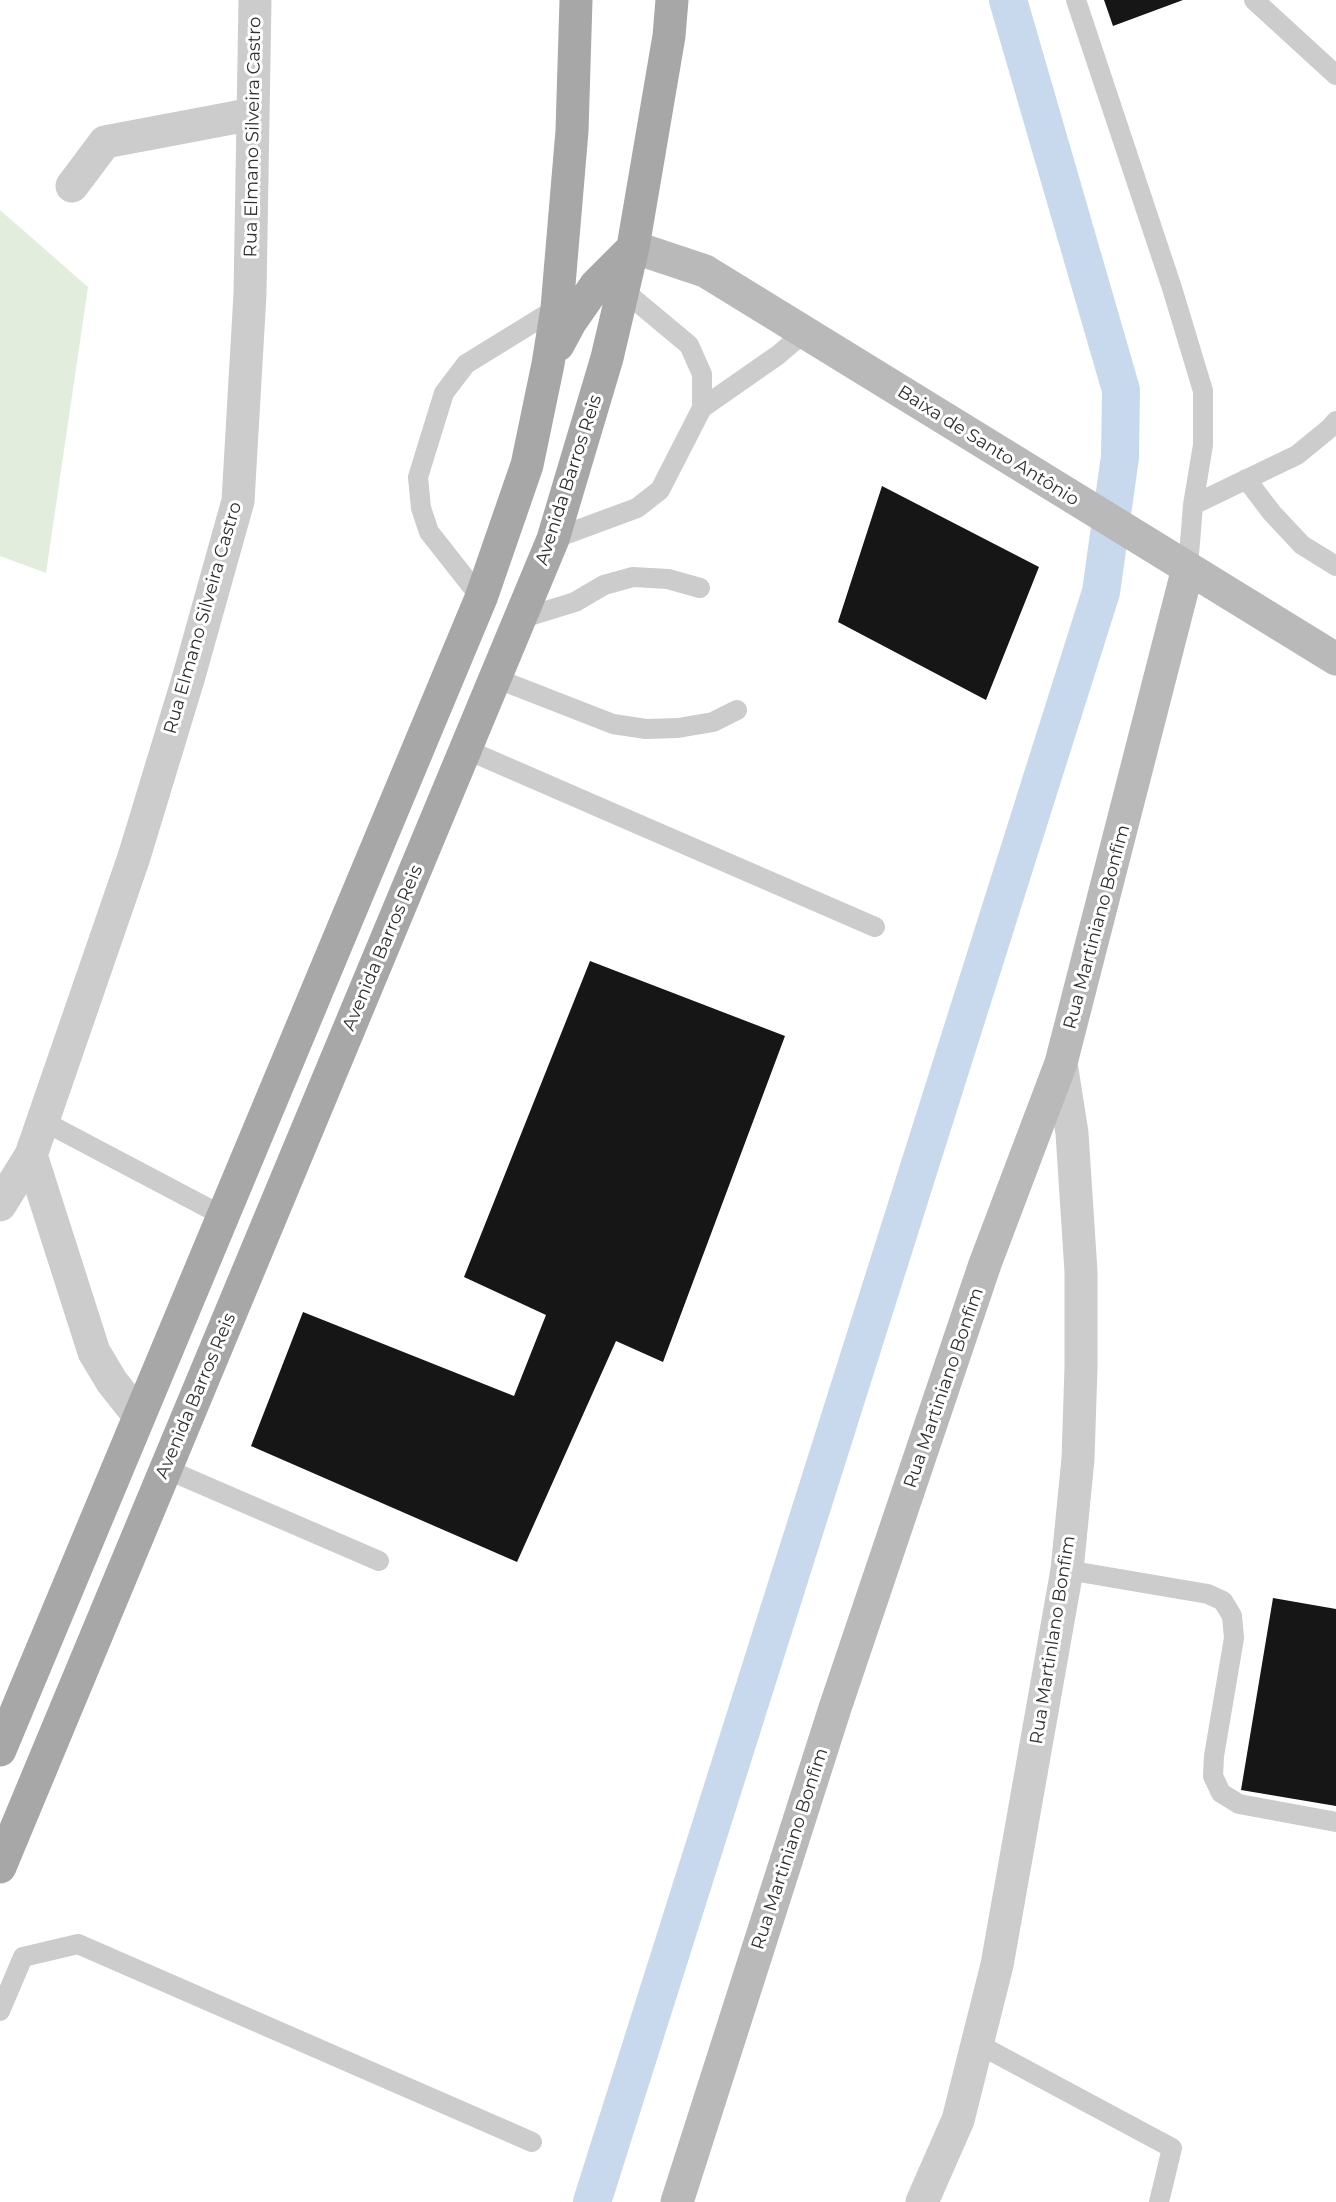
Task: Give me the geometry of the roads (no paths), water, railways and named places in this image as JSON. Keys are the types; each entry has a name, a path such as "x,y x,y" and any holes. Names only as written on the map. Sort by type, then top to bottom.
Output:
{"main road":[{"path":"0,1750 481,598 527,465 557,308 572,130 576,0"},
{"name":"Avenida Barros Reis","path":"0,1867 553,539 607,358 633,247 669,36 672,0"},
{"path":"548,364 571,321 590,294 633,247"}],"street":[{"name":"Rua Elmano Silveira Castro","path":"0,1206 31,1155 134,857 189,676 238,501 250,294 255,0"},
{"path":"72,186 105,142 253,114"},
{"name":"Baixa de Santo Antônio","path":"633,247 705,271 1336,659"},
{"name":"Rua Martiniano Bonfim","path":"677,2202 835,1708 985,1264 1061,1063 1188,568"},
{"name":"Rua Martinlano Bonfim","path":"922,2202 958,2120 997,1965 1067,1570 1078,1459 1081,1272 1072,1133 1061,1063"},
{"path":"31,1155 94,1352 112,1383 139,1416"}],"lane":[{"path":"1077,0 1172,288 1203,391 1203,445 1188,568"},
{"path":"1254,0 1336,75"},
{"path":"553,539 637,508 660,490 702,408 702,374 689,345 623,290"},
{"path":"481,598 429,532 421,508 418,477 444,393 466,364 557,308"},
{"path":"702,408 778,355 804,332"},
{"path":"1194,505 1297,455 1336,421"},
{"path":"1246,479 1272,513 1302,545 1336,566"},
{"path":"520,619 575,602 604,585 633,577 668,579 700,588"},
{"path":"495,678 614,724 646,729 678,728 713,722 737,710"},
{"path":"465,749 875,927"},
{"path":"43,1121 223,1216"},
{"path":"166,1468 379,1561"},
{"path":"1067,1570 1208,1594 1223,1600 1232,1616 1234,1638 1214,1756 1213,1776 1221,1793 1239,1804 1336,1822"},
{"path":"0,2011 23,1957 78,1944 532,2142"},
{"path":"978,2044 1172,2148 1159,2202"}],"waterway":[{"path":"592,2202 1101,592 1120,457 1121,390 1008,0"}]}
